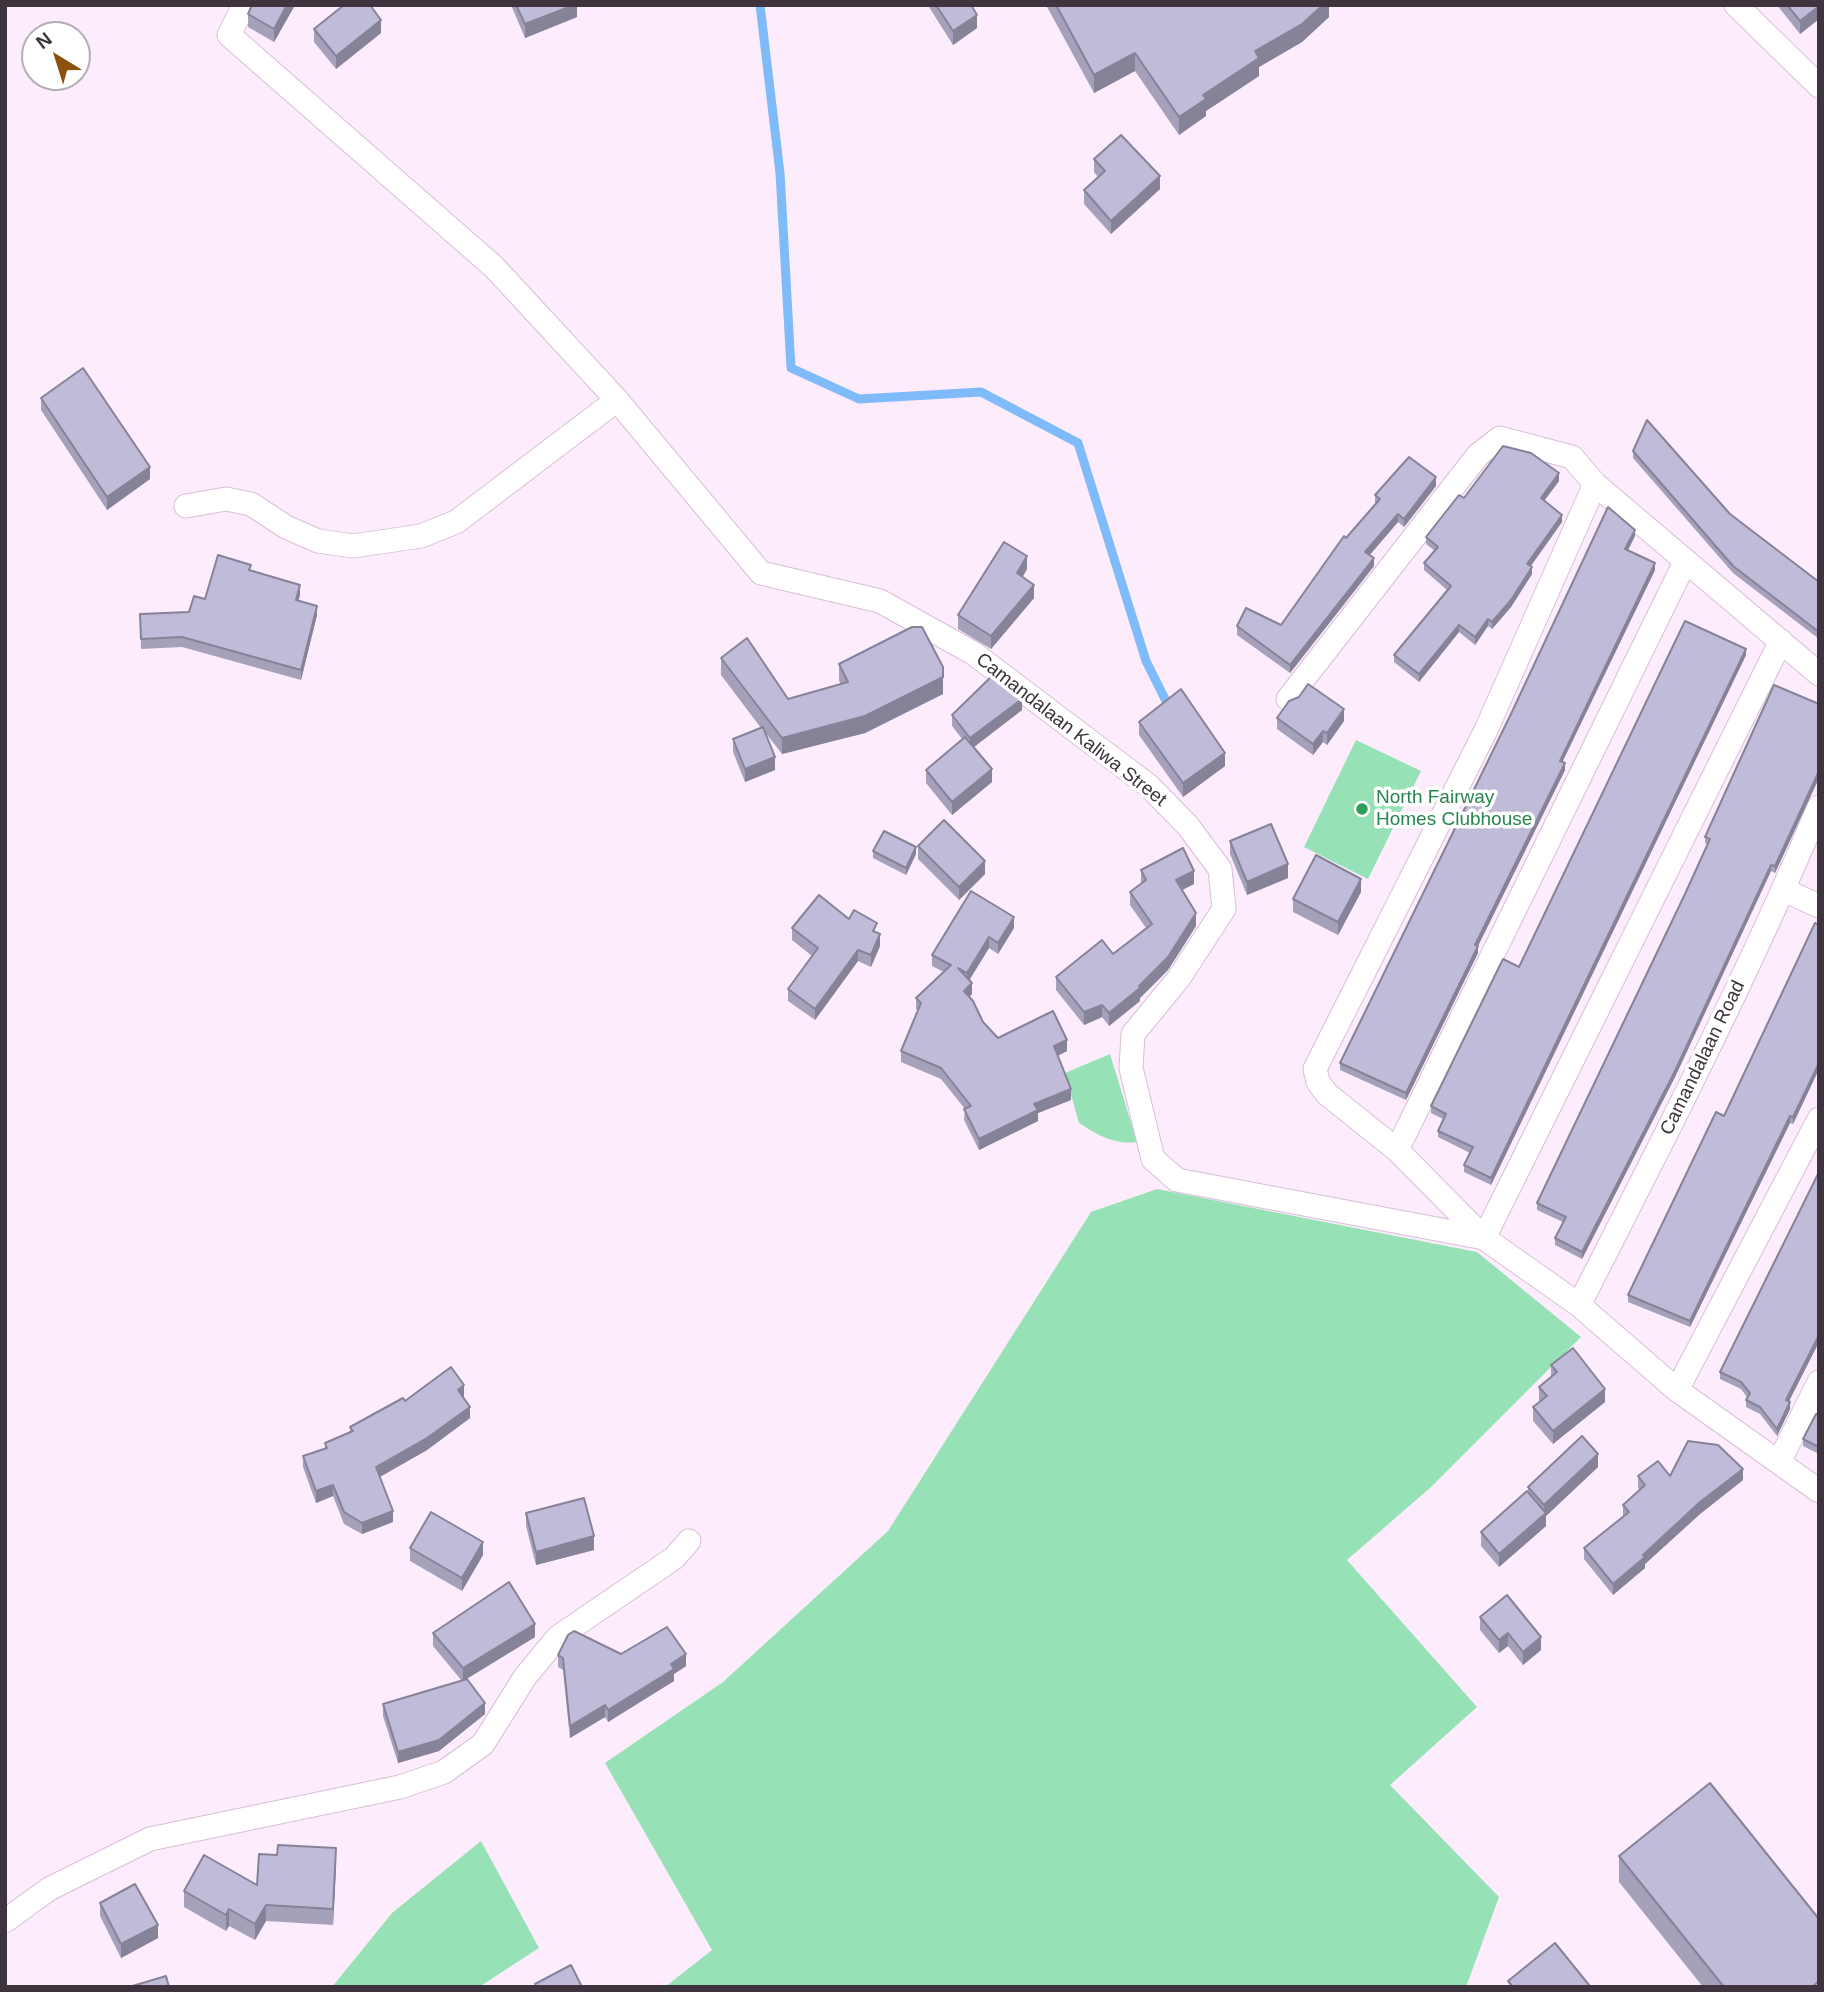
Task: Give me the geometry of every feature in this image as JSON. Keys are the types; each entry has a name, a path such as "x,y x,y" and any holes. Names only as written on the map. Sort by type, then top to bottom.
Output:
{"street":[{"name":"Camandalaan Kaliwa Street","path":"244,5 229,35 494,267 617,400 761,573 880,601 972,653 1149,786 1188,826 1220,869 1224,909 1179,978 1133,1034 1131,1068 1139,1107 1153,1159 1163,1170 1177,1180 1484,1238"},
{"path":"1736,5 1819,86"},
{"path":"186,506 226,499 251,504 286,527 318,541 353,546 421,536 456,522 617,400"},
{"path":"1288,699 1478,456 1500,439 1572,457 1595,484 1819,674"},
{"path":"1595,484 1486,730 1315,1069 1318,1082 1327,1094 1397,1150 1484,1238 1580,1305 1677,1390 1819,1491"},
{"path":"1397,1150 1685,562"},
{"path":"1484,1238 1781,641"},
{"name":"Camandalaan Road","path":"1580,1305 1677,1114 1784,890 1819,807"},
{"path":"1784,890 1819,906"},
{"path":"1677,1390 1819,1119"},
{"path":"1779,1462 1819,1382"},
{"path":"5,1921 49,1889 150,1839 400,1787 444,1772 483,1744 525,1677 558,1637 674,1558 689,1541"}],"green space":[{"name":"North Fairway Homes Clubhouse","path":"1356,740 1421,771 1368,879 1304,847"},
{"path":"1110,1054 1137,1142 1106,1138 1079,1123 1065,1073"},
{"path":"1157,1189 1477,1252 1581,1337 1430,1488 1347,1560 1477,1707 1390,1785 1499,1897 1466,1987 665,1987 712,1950 605,1763 723,1682 888,1531 1091,1212"},
{"path":"481,1841 539,1948 479,1987 332,1987 392,1913"}],"building":[{"path":"252,5 287,5 274,29 248,14"},
{"path":"344,5 370,5 381,20 336,56 314,29"},
{"path":"516,5 574,5 525,24"},
{"path":"936,5 971,5 977,15 953,31"},
{"path":"1056,5 1323,5 1302,24 1255,51 1259,58 1203,95 1206,99 1179,117 1135,53 1094,75"},
{"path":"1787,5 1819,5 1819,6 1800,21"},
{"path":"1121,135 1160,176 1111,221 1084,190 1105,171 1094,159"},
{"path":"83,368 150,467 107,497 41,398"},
{"path":"1647,420 1730,514 1819,582 1819,632 1733,566 1633,451"},
{"path":"1503,446 1531,453 1559,473 1541,498 1562,515 1527,564 1532,567 1511,600 1492,622 1488,619 1475,637 1459,625 1419,674 1394,655 1451,586 1424,563 1438,547 1426,537 1459,495 1464,498"},
{"path":"1409,457 1436,477 1404,519 1398,514 1365,552 1374,558 1290,665 1237,626 1246,608 1281,625 1344,536 1346,538 1380,499 1375,495"},
{"path":"1608,507 1635,530 1625,549 1655,563 1560,761 1565,763 1406,1093 1340,1063 1510,716"},
{"path":"1004,542 1027,556 1017,573 1034,585 991,636 958,615"},
{"path":"218,555 251,565 249,570 300,585 296,600 317,606 301,670 182,637 141,639 140,614 189,612 194,596 205,599"},
{"path":"1685,621 1746,649 1491,1178 1464,1165 1473,1147 1438,1131 1446,1114 1431,1106 1503,959 1519,967"},
{"path":"912,627 922,627 943,667 943,677 865,716 782,738 721,658 747,638 788,699 848,682 839,664"},
{"path":"993,675 1022,699 970,738 952,715"},
{"path":"1308,684 1344,709 1327,733 1323,731 1313,744 1277,718 1289,701 1299,697"},
{"path":"1774,685 1819,704 1819,771 1775,866 1771,865 1675,1071 1582,1252 1555,1238 1566,1217 1537,1203 1685,894 1710,839 1705,837"},
{"path":"1181,689 1225,753 1183,783 1139,722"},
{"path":"763,727 775,757 745,769 733,739"},
{"path":"965,737 992,769 952,802 926,770"},
{"path":"944,820 985,861 959,887 918,846"},
{"path":"1271,824 1288,864 1247,882 1230,841"},
{"path":"884,831 916,847 906,868 873,851"},
{"path":"1183,848 1194,871 1176,880 1196,913 1168,957 1140,988 1109,1013 1102,1005 1084,1012 1056,977 1102,940 1113,954 1152,924 1130,892 1146,880 1141,870"},
{"path":"1316,855 1361,879 1338,922 1293,899"},
{"path":"971,891 1014,917 998,943 989,937 967,973 958,968 972,983 964,991 973,1001 983,1022 998,1038 1053,1011 1067,1040 1054,1046 1071,1089 1034,1104 1038,1110 979,1139 964,1109 971,1106 941,1068 901,1051 921,1003 916,998 951,965 932,955"},
{"path":"819,895 849,919 854,910 877,923 873,931 880,934 871,955 858,950 815,1009 788,989 818,948 792,928"},
{"path":"1815,923 1819,925 1819,1063 1793,1117 1790,1116 1690,1321 1628,1295 1716,1112 1724,1116"},
{"path":"1819,1172 1819,1335 1786,1400 1790,1402 1777,1429 1760,1407 1746,1400 1750,1393 1741,1382 1720,1372"},
{"path":"1573,1348 1605,1389 1553,1431 1533,1407 1547,1396 1539,1387 1557,1372 1551,1365"},
{"path":"451,1367 464,1385 458,1390 470,1407 427,1438 376,1467 393,1511 362,1523 344,1512 333,1485 316,1491 303,1456 327,1448 325,1443 353,1431 350,1427 403,1398 405,1401"},
{"path":"1816,1414 1819,1415 1819,1447 1803,1439"},
{"path":"1582,1436 1598,1454 1544,1505 1528,1487"},
{"path":"1688,1441 1718,1445 1743,1469 1700,1502 1643,1555 1645,1557 1613,1584 1584,1548 1629,1512 1623,1505 1645,1485 1638,1476 1658,1461 1670,1476"},
{"path":"1527,1491 1546,1513 1499,1554 1481,1532"},
{"path":"584,1498 594,1536 536,1552 526,1513"},
{"path":"431,1512 483,1542 462,1578 410,1548"},
{"path":"509,1582 535,1624 463,1668 433,1633"},
{"path":"1507,1595 1541,1637 1523,1652 1508,1633 1499,1640 1480,1617"},
{"path":"667,1627 686,1654 671,1664 674,1669 608,1710 605,1705 570,1726 563,1658 558,1655 568,1635 574,1631 621,1654"},
{"path":"467,1679 485,1703 439,1740 398,1752 383,1704"},
{"path":"1710,1783 1819,1919 1819,1981 1812,1987 1724,1987 1619,1856"},
{"path":"278,1845 336,1848 333,1909 266,1905 255,1924 229,1909 226,1915 184,1891 204,1855 257,1885 259,1854 277,1855"},
{"path":"135,1884 158,1925 121,1944 100,1903"},
{"path":"1555,1943 1589,1985 1513,1987 1508,1981"},
{"path":"571,1965 582,1987 536,1987 535,1984"},
{"path":"166,1976 169,1987 129,1987"}],"waterway":[{"path":"760,5 780,173 791,368 859,399 981,392 1078,443 1146,661 1165,699"}],"place":[{"name":"North Fairway Homes Clubhouse","path":"1362,809"}]}
